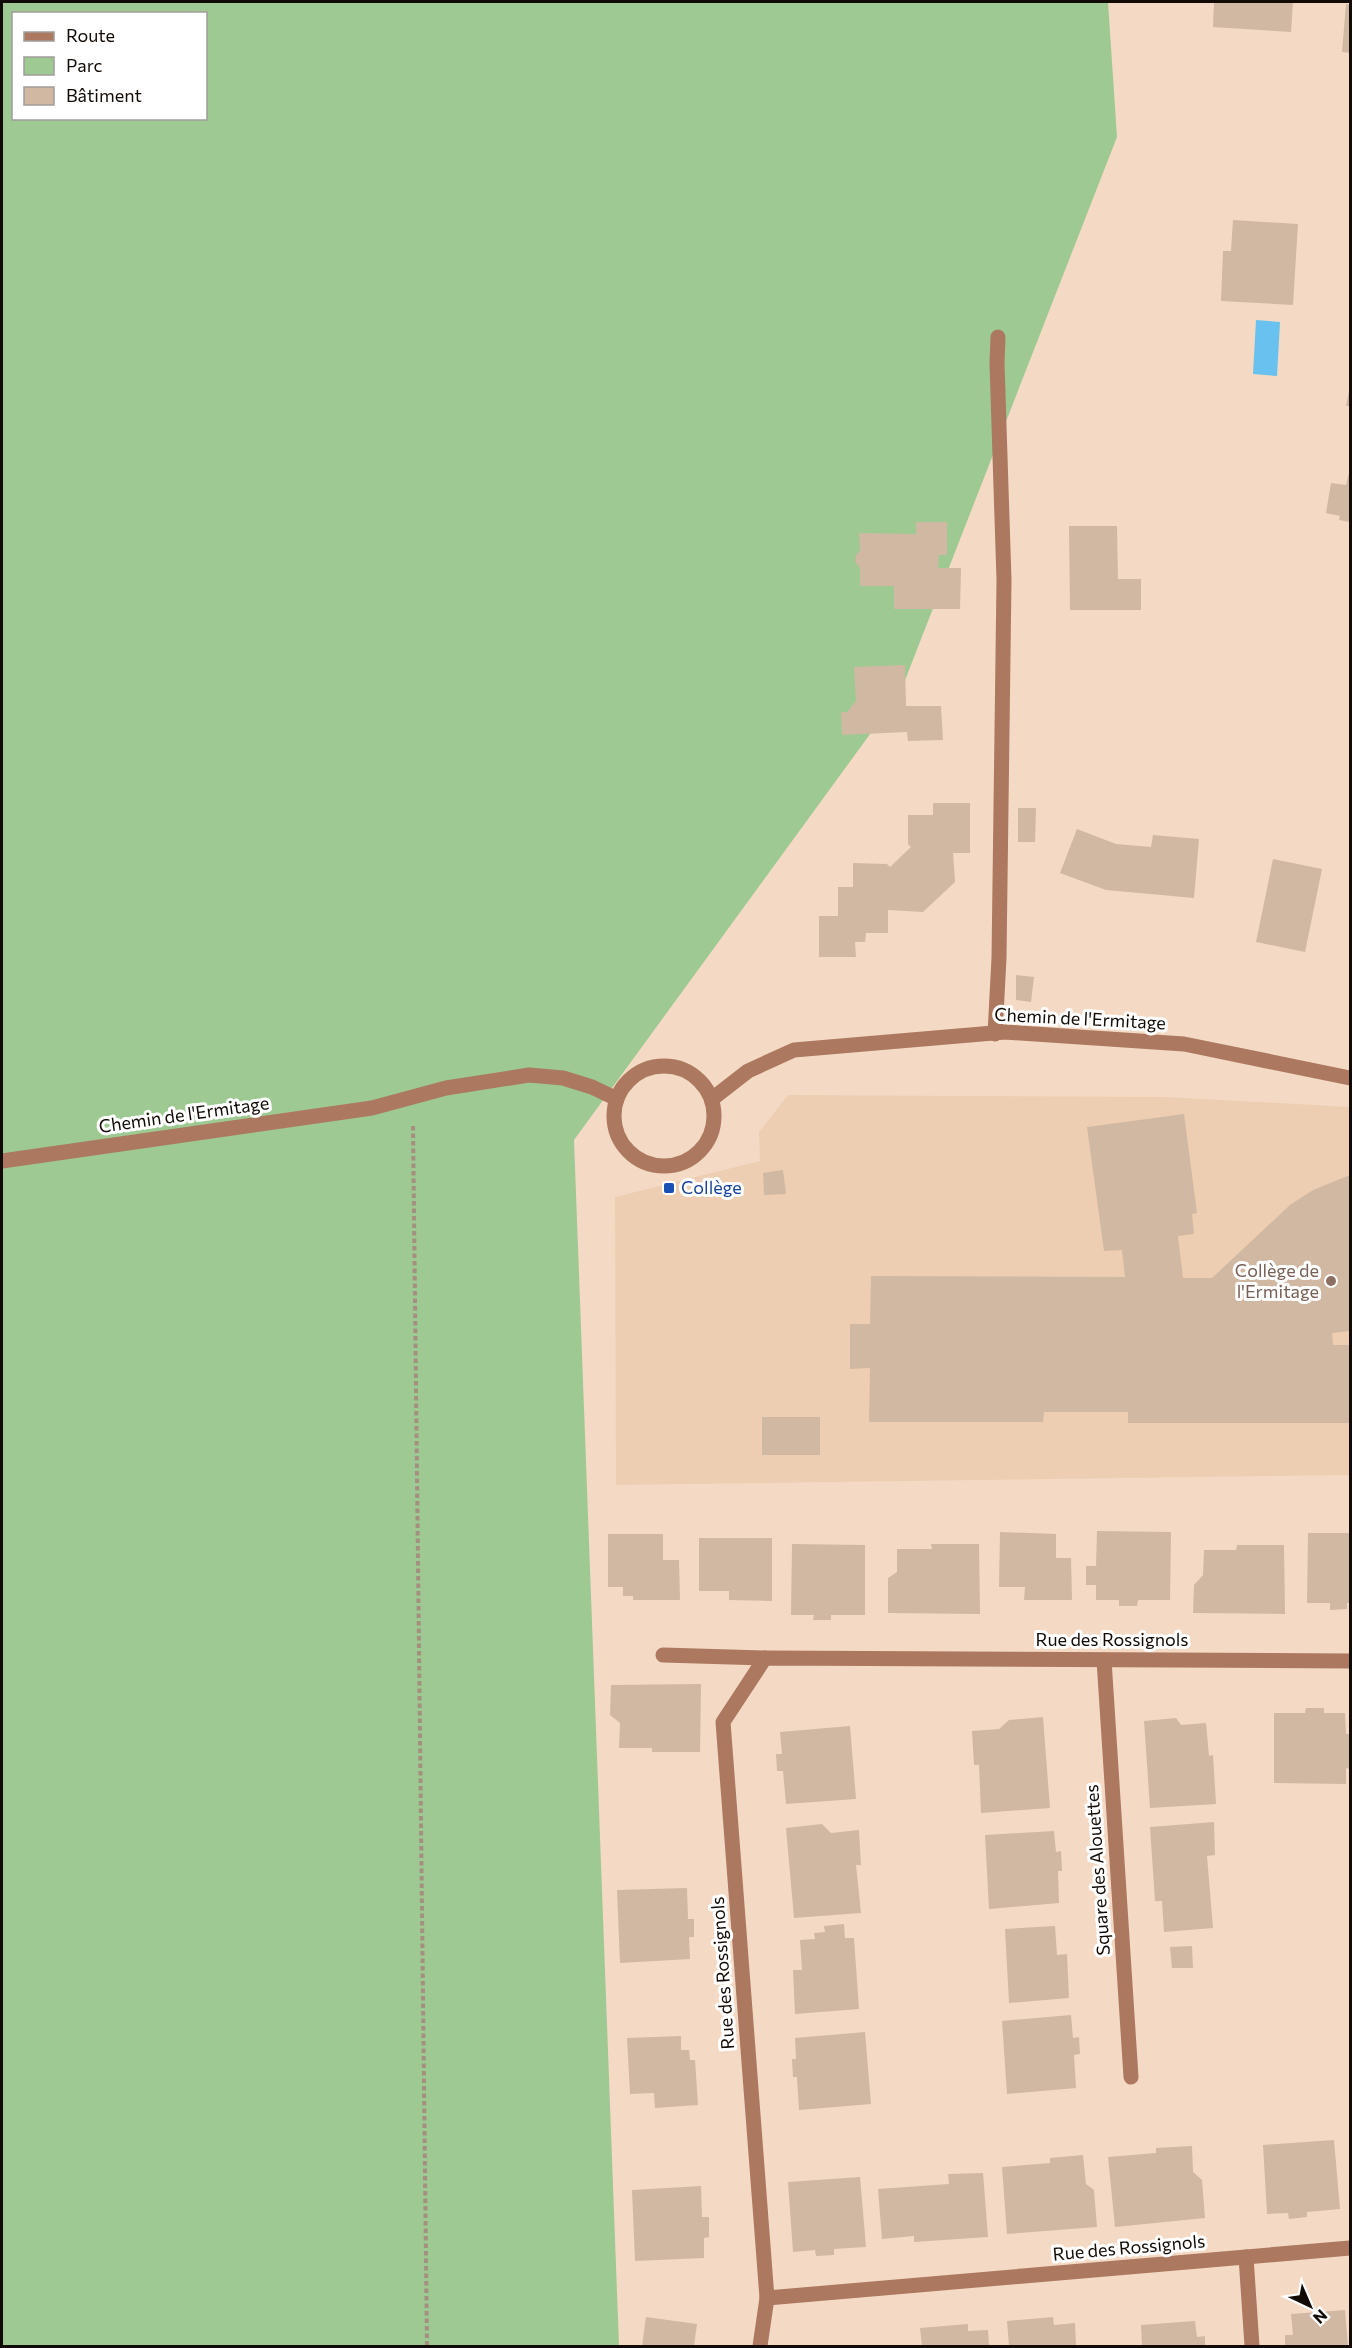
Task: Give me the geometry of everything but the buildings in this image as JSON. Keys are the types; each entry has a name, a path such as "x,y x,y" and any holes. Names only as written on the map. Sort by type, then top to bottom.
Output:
{"street":[{"path":"995,1034 999,946 1004,580 997,375 998,337"},
{"name":"Chemin de l'Ermitage","path":"712,1099 748,1071 794,1050 1005,1032 1184,1044 1350,1078"},
{"path":"672,1066 688,1071 700,1080 712,1099 712,1132 705,1145 694,1156 677,1164 662,1166 646,1162 629,1152 619,1139 615,1127 614,1111 617,1098 623,1087 634,1076 652,1067 672,1066"},
{"name":"Chemin de l'Ermitage","path":"2,1161 372,1108 446,1088 529,1075 563,1078 617,1098"},
{"name":"Rue des Rossignols","path":"663,1655 765,1658 1350,1661"},
{"name":"Rue des Rossignols","path":"760,2346 767,2298 723,1722 765,1658"},
{"name":"Square des Alouettes","path":"1104,1660 1131,2077"},
{"name":"Rue des Rossignols","path":"767,2298 1350,2248"},
{"path":"1246,2257 1252,2346"}],"path":[{"path":"413,1097 427,2346"}],"shaded area":[{"path":"788,1095 1168,1097 1350,1107 1350,1475 616,1485 615,1197 760,1161 759,1132"}],"green space":[{"path":"2,2 1108,2 1117,137 900,693 574,1140 619,2346 2,2346"}],"water":[{"path":"1256,320 1280,322 1277,376 1253,374"}],"place":[{"name":"Collège","path":"669,1188"},
{"name":"Collège de l'Ermitage","path":"1331,1281"}]}
